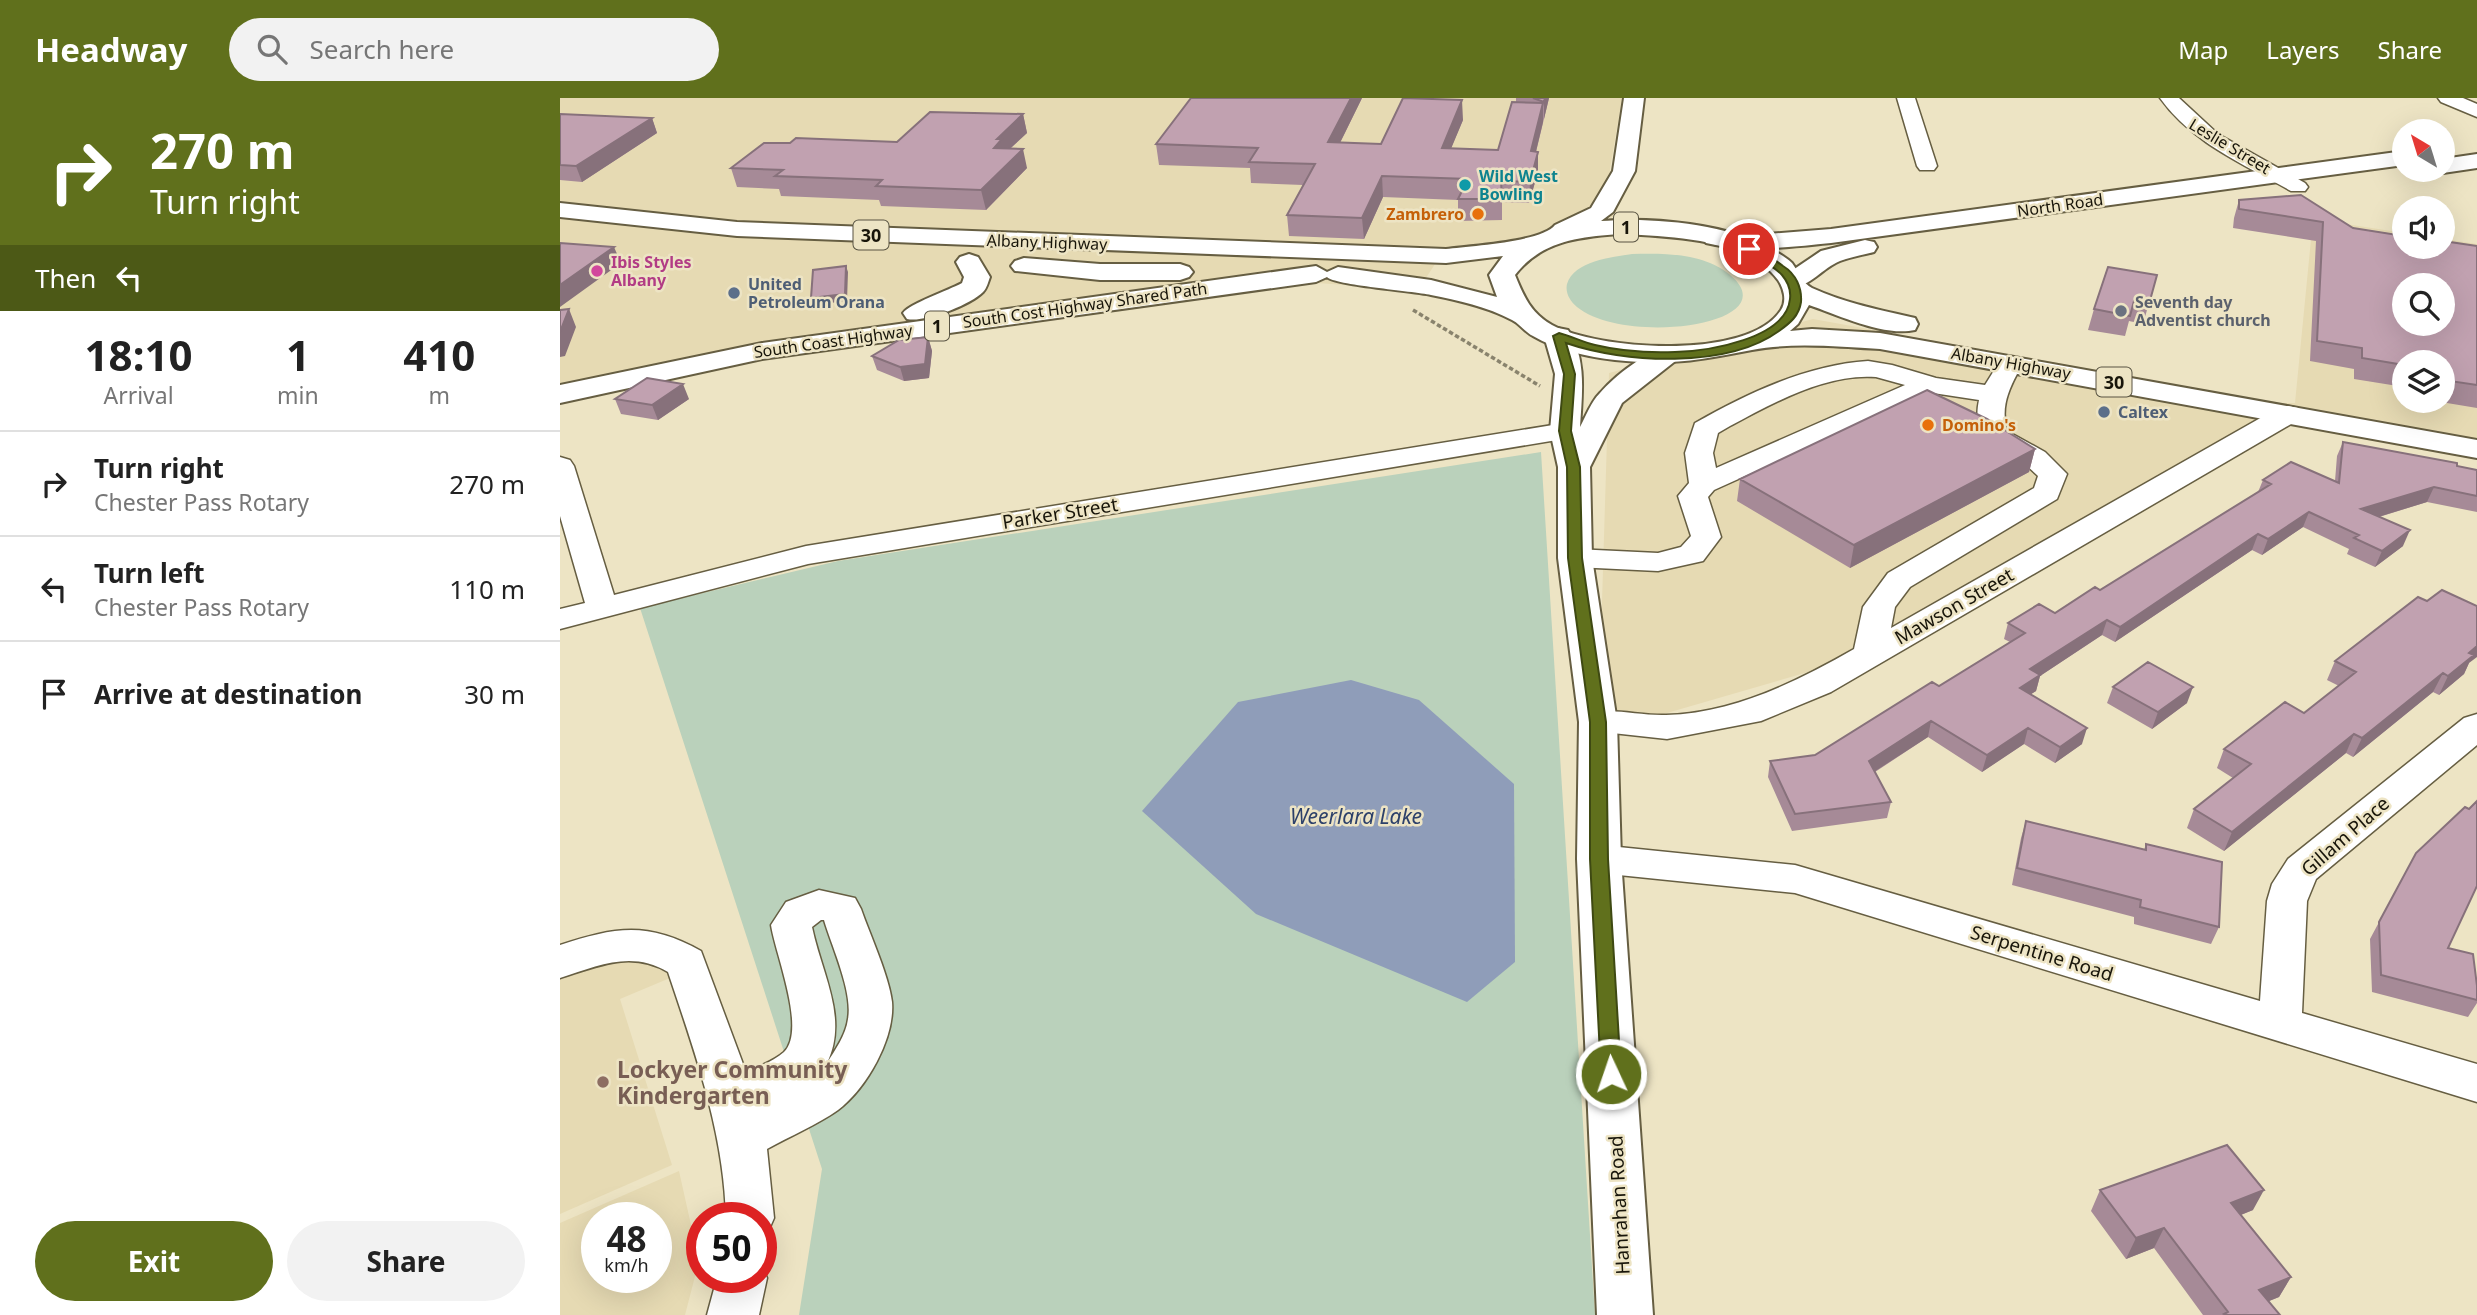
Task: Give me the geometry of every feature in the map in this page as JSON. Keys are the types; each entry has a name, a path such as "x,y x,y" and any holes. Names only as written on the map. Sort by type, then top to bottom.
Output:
{"main road":[{"name":"1","path":"1624,171 1636,202 1664,223 1764,256 1786,272 1795,286 1794,310 1788,319 1749,342 1713,352 1669,355 1618,353 1592,348 1559,336 1520,314 1502,275 1513,258 1601,212 1624,171 1634,98"},
{"path":"2455,151 2477,148"},
{"name":"North Road","path":"1795,286 1830,256 1864,247 2289,181 2392,160"},
{"path":"2455,164 2477,161"},
{"name":"North Road","path":"1704,235 1767,241 1831,236 2289,181 2392,172"},
{"name":"Albany Highway","path":"560,210 737,229 1184,247 1446,256 1535,245"},
{"name":"1","path":"1559,232 1619,227 1704,235"},
{"name":"Albany Highway","path":"560,229 714,246 1100,272 1316,274 1429,286 1520,314"},
{"path":"714,246 737,229"},
{"name":"South Coast Highway","path":"560,381 722,354 916,313 1100,272 1184,247"},
{"path":"916,313 951,300 974,287 977,277 969,262"},
{"name":"South Coast Highway","path":"560,394 762,351 1316,274"},
{"name":"Albany Highway","path":"1795,286 1867,317 2477,426"},
{"name":"Hanrahan Road","path":"1559,336 1569,374 1569,449 1575,558 1598,722 1599,859 1625,1315"},
{"name":"Albany Highway","path":"1749,342 1812,337 1880,341 2009,362 2477,449"},
{"name":"Hanrahan Road","path":"1569,449 1610,399 1645,369 1669,355"}],"street":[{"path":"1906,98 1927,166"},
{"name":"Leslie Street","path":"2169,98 2182,117 2224,145 2289,181"},
{"path":"2447,98 2477,111"},
{"path":"1870,654 1879,607 1899,580 2047,493 2053,474 2035,458 1994,435 1988,417 1993,394 2009,362"},
{"path":"1704,484 1699,453 1705,429 1742,407 1841,372 1866,369 1890,372 1932,385 1993,394"},
{"path":"1575,558 1658,562 1692,554 1706,537 1696,515 1693,496 1704,484 1911,391 1932,385"},
{"name":"Mawson Street","path":"1598,722 1667,727 1749,713 1819,684 2288,414"},
{"name":"Parker Street","path":"560,619 757,566 829,551 1569,449"},
{"path":"560,466 601,607"},
{"name":"Gillam Place","path":"2280,1024 2287,901 2292,884 2302,869 2477,726"},
{"name":"Serpentine Road","path":"1599,859 1795,878 2477,1083"},
{"path":"830,903 841,909 870,999 870,1020 860,1046 843,1076 822,1096 735,1120 799,1065 813,1048 816,1031 791,925 803,910 817,904 830,903"},
{"path":"560,962 588,952 629,944 653,944 686,962 735,1120 747,1175 749,1202"},
{"path":"733,1315 738,1293"}],"path":[{"path":"1407,307 1430,318 1505,367 1543,388"}],"shaded area":[{"path":"560,98 1622,98 1610,169 1617,216 1441,255 1418,290 1317,283 743,359 560,394"},
{"path":"2313,219 2392,231 2392,259 2455,259 2455,241 2477,244 2477,439 2294,406 1870,654 1598,733 1609,373 1813,319 2278,403 2295,403"},
{"name":"Lockyer Community Kindergarten","path":"660,960 670,978 620,999 672,1165 587,1202 581,1202 581,1205 560,1214 560,973 590,961"},
{"path":"679,1171 686,1202 686,1293 691,1293 685,1315 560,1315 560,1223 581,1214 581,1293 672,1293 672,1202 608,1202"}],"green space":[{"path":"1632,254 1682,256 1719,267 1729,274 1742,291 1738,306 1721,317 1695,324 1663,327 1631,326 1600,319 1572,302 1567,294 1567,284 1577,270 1595,261"},
{"path":"1541,452 1595,1315 799,1315 822,1169 640,608 838,561"}],"water":[{"name":"Weerlara Lake","path":"1351,680 1419,700 1514,784 1515,962 1467,1002 1256,914 1142,811 1238,702"}],"building":[{"path":"1191,98 1351,98 1328,142 1381,144 1403,98 1462,100 1442,148 1498,150 1512,102 1543,103 1531,151 1538,152 1530,182 1501,181 1502,199 1458,199 1468,179 1382,176 1362,218 1287,215 1315,164 1249,162 1258,148 1156,144"},
{"path":"930,112 1023,114 997,139 1002,139 994,148 1023,149 981,190 876,186 882,180 775,176 783,170 731,168 764,143 790,143 796,138 897,142"},
{"path":"560,114 652,118 576,166 560,165"},
{"path":"2301,195 2353,228 2392,234 2392,259 2455,259 2455,243 2477,246 2477,385 2455,382 2455,350 2392,350 2392,363 2362,358 2362,348 2317,341 2323,222 2239,209 2239,200"},
{"path":"560,243 614,247 560,285"},
{"path":"846,266 845,294 811,298 813,270"},
{"path":"2108,267 2157,275 2149,304 2134,301 2130,316 2094,309"},
{"path":"569,309 560,332 560,310"},
{"path":"928,337 925,364 900,367 872,356 899,340"},
{"path":"647,378 683,384 652,405 615,399"},
{"path":"1927,390 1987,419 2035,449 1854,545 1740,479"},
{"path":"2343,442 2457,463 2457,466 2477,470 2477,496 2434,487 2361,509 2410,530 2382,551 2354,538 2359,535 2309,512 2268,539 2258,534 2120,627 2107,620 2030,669 2040,675 2020,688 2087,728 2060,747 2028,728 1987,755 1931,721 1869,761 1891,802 1795,814 1770,761 1815,755 1932,682 1939,686 2025,633 2008,623 2039,604 2055,613 2095,587 2100,590 2271,484 2263,480 2291,462 2339,483"},
{"path":"2442,590 2477,606 2477,646 2469,653 2474,655 2448,676 2443,673 2362,738 2354,734 2232,832 2194,809 2251,764 2224,749 2285,702 2304,713 2356,672 2335,661 2418,597 2427,601"},
{"path":"2148,662 2193,687 2158,712 2113,687"},
{"path":"2477,801 2477,886 2448,948 2473,954 2477,1000 2381,975 2379,922 2416,853 2465,807 2469,809"},
{"path":"2026,821 2146,850 2146,844 2222,862 2219,927 2140,907 2141,900 2017,868"},
{"path":"2227,1145 2264,1190 2231,1203 2291,1277 2259,1290 2280,1315 2224,1314 2228,1312 2164,1228 2136,1238 2100,1190"}],"place":[{"name":"Wild West Bowling","path":"1465,185"},
{"name":"Zambrero","path":"1478,214"},
{"name":"Ibis Styles Albany","path":"597,271"},
{"name":"United Petroleum Orana","path":"734,293"},
{"name":"Seventh day Adventist church","path":"2121,311"},
{"name":"Caltex","path":"2104,412"},
{"name":"Domino's","path":"1928,425"},
{"name":"Lockyer Community Kindergarten","path":"603,1082"}],"route":[{"path":"1611,1074 1599,859 1598,722 1575,558 1574,467 1565,431 1569,374 1559,336 1592,348 1618,353 1674,355 1713,352 1765,335 1788,319 1794,310 1797,290 1786,272 1749,249"}]}
